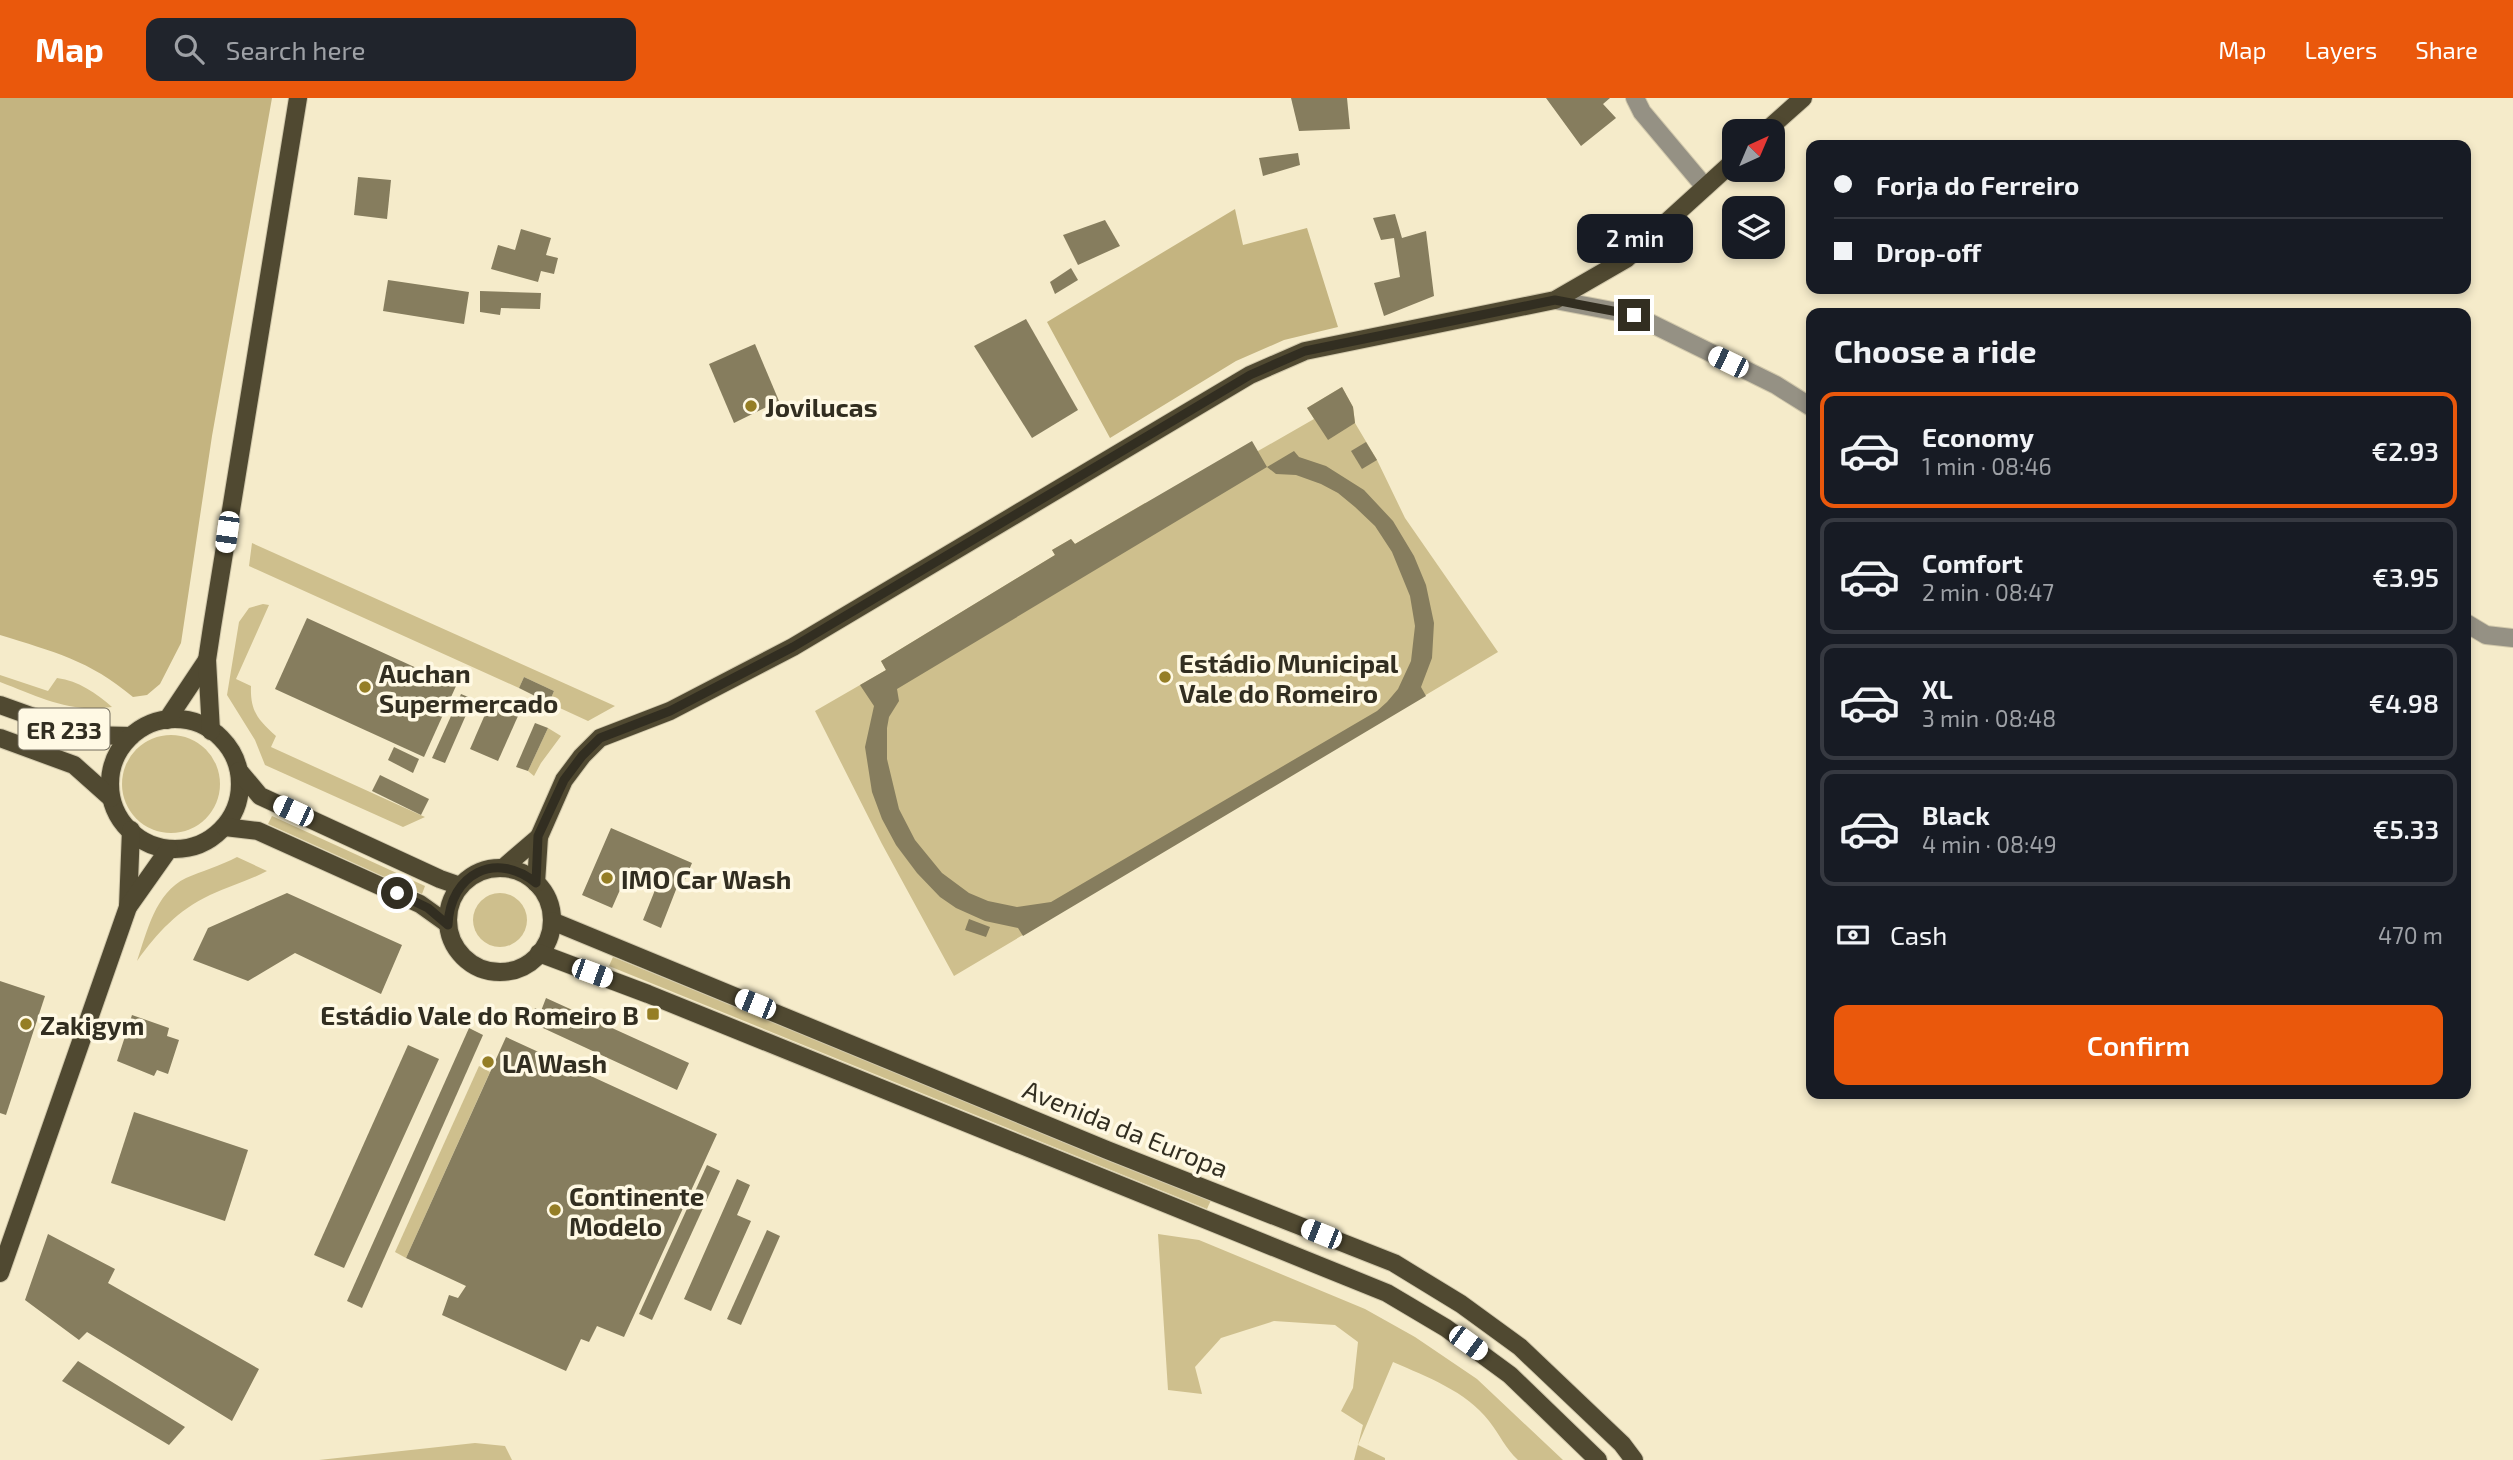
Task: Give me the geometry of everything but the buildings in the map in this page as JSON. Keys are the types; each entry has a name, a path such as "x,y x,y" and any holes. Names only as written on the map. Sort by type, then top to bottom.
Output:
{"main road":[{"path":"211,731 207,660 298,98"},
{"path":"1779,119 1803,98"},
{"path":"536,883 538,836 564,780 600,738 670,711 802,642 1250,375 1305,351 1555,300 1626,259 1722,172"},
{"path":"167,720 207,660"},
{"name":"ER 233","path":"0,705 84,736 131,736"},
{"path":"167,720 188,720 211,731 218,735 232,753 239,771 237,806 225,827 200,845 180,850 159,848 142,841 121,822 111,798 110,779 114,760 131,736 144,727 167,720"},
{"name":"ER 233","path":"0,738 74,765 111,798"},
{"path":"239,771 260,796 460,886"},
{"path":"225,827 258,831 420,904 448,925"},
{"path":"128,907 131,830"},
{"path":"503,868 538,836"},
{"path":"0,1273 128,907 169,849"},
{"path":"503,868 527,875 536,883 550,907 552,921 548,938 531,961 513,970 501,972 486,970 463,956 453,941 448,925 448,911 460,886 477,872 503,868"},
{"name":"Avenida da Europa","path":"552,921 1107,1150 1394,1263 1461,1304 1520,1346 1622,1444 1634,1460"},
{"path":"539,953 648,994 1387,1293 1446,1328 1510,1375 1598,1460"}],"street":[{"path":"1635,98 1642,112 1705,187"},
{"path":"1555,300 1634,315 1776,385 1806,404"},
{"path":"2471,626 2486,635 2513,638"}],"shaded area":[{"path":"0,98 272,98 212,436 181,643 160,684 147,695 133,697 86,666 54,652 0,635"},
{"path":"1235,209 1243,245 1307,228 1338,327 1284,340 1236,361 1110,438 1047,322"},
{"name":"Estádio Municipal Vale do Romeiro","path":"1342,387 1353,407 1355,423 1377,460 1405,518 1498,652 954,976 882,844 815,711 886,670 881,661 1055,555 1052,550 1071,539 1075,544 1145,503 1258,451 1314,419 1307,408"},
{"path":"252,543 615,706 588,721 549,703 554,691 524,677 519,688 249,566"},
{"path":"269,605 236,679 251,686 256,714 276,736 271,747 425,817 403,827 265,765 255,740 227,695 239,622 249,608"},
{"path":"0,675 48,691 57,678 73,682 87,688 112,707 82,708 54,702 0,682"},
{"path":"548,728 561,736 534,776 528,771"},
{"path":"171,735 190,739 206,749 216,765 220,784 216,803 206,819 190,829 171,833 152,829 136,819 126,803 122,784 126,765 136,749 152,739"},
{"path":"272,816 425,886 422,894 268,824"},
{"path":"237,857 267,871 198,901 160,932 137,961 154,914 167,893 186,878"},
{"path":"500,893 519,901 527,920 519,939 500,947 481,939 473,920 481,901"},
{"path":"613,957 1211,1200 1207,1209 609,966"},
{"path":"479,1066 490,1072 406,1258 395,1252"},
{"path":"1158,1234 1199,1240 1365,1309 1415,1337 1477,1379 1563,1460 1518,1460 1480,1410 1469,1401 1445,1386 1393,1362 1358,1445 1385,1460 1354,1460 1363,1425 1341,1411 1353,1388 1358,1342 1335,1325 1274,1321 1221,1338 1195,1367 1202,1394 1168,1390"},
{"path":"475,1443 505,1446 512,1460 319,1460"}],"place":[{"name":"Jovilucas","path":"751,406"},
{"name":"Estádio Municipal Vale do Romeiro","path":"1165,677"},
{"name":"Auchan Supermercado","path":"365,687"},
{"name":"IMO Car Wash","path":"607,878"},
{"name":"Estádio Vale do Romeiro B","path":"653,1014"},
{"name":"Zakigym","path":"26,1024"},
{"name":"LA Wash","path":"488,1062"},
{"name":"Continente Modelo","path":"555,1210"}],"route":[{"path":"397,893 428,908 448,925 448,911 453,897 460,886 477,872 495,868 515,870 536,883 538,836 564,780 600,738 670,711 793,647 1250,375 1305,351 1555,300 1634,315"}]}
